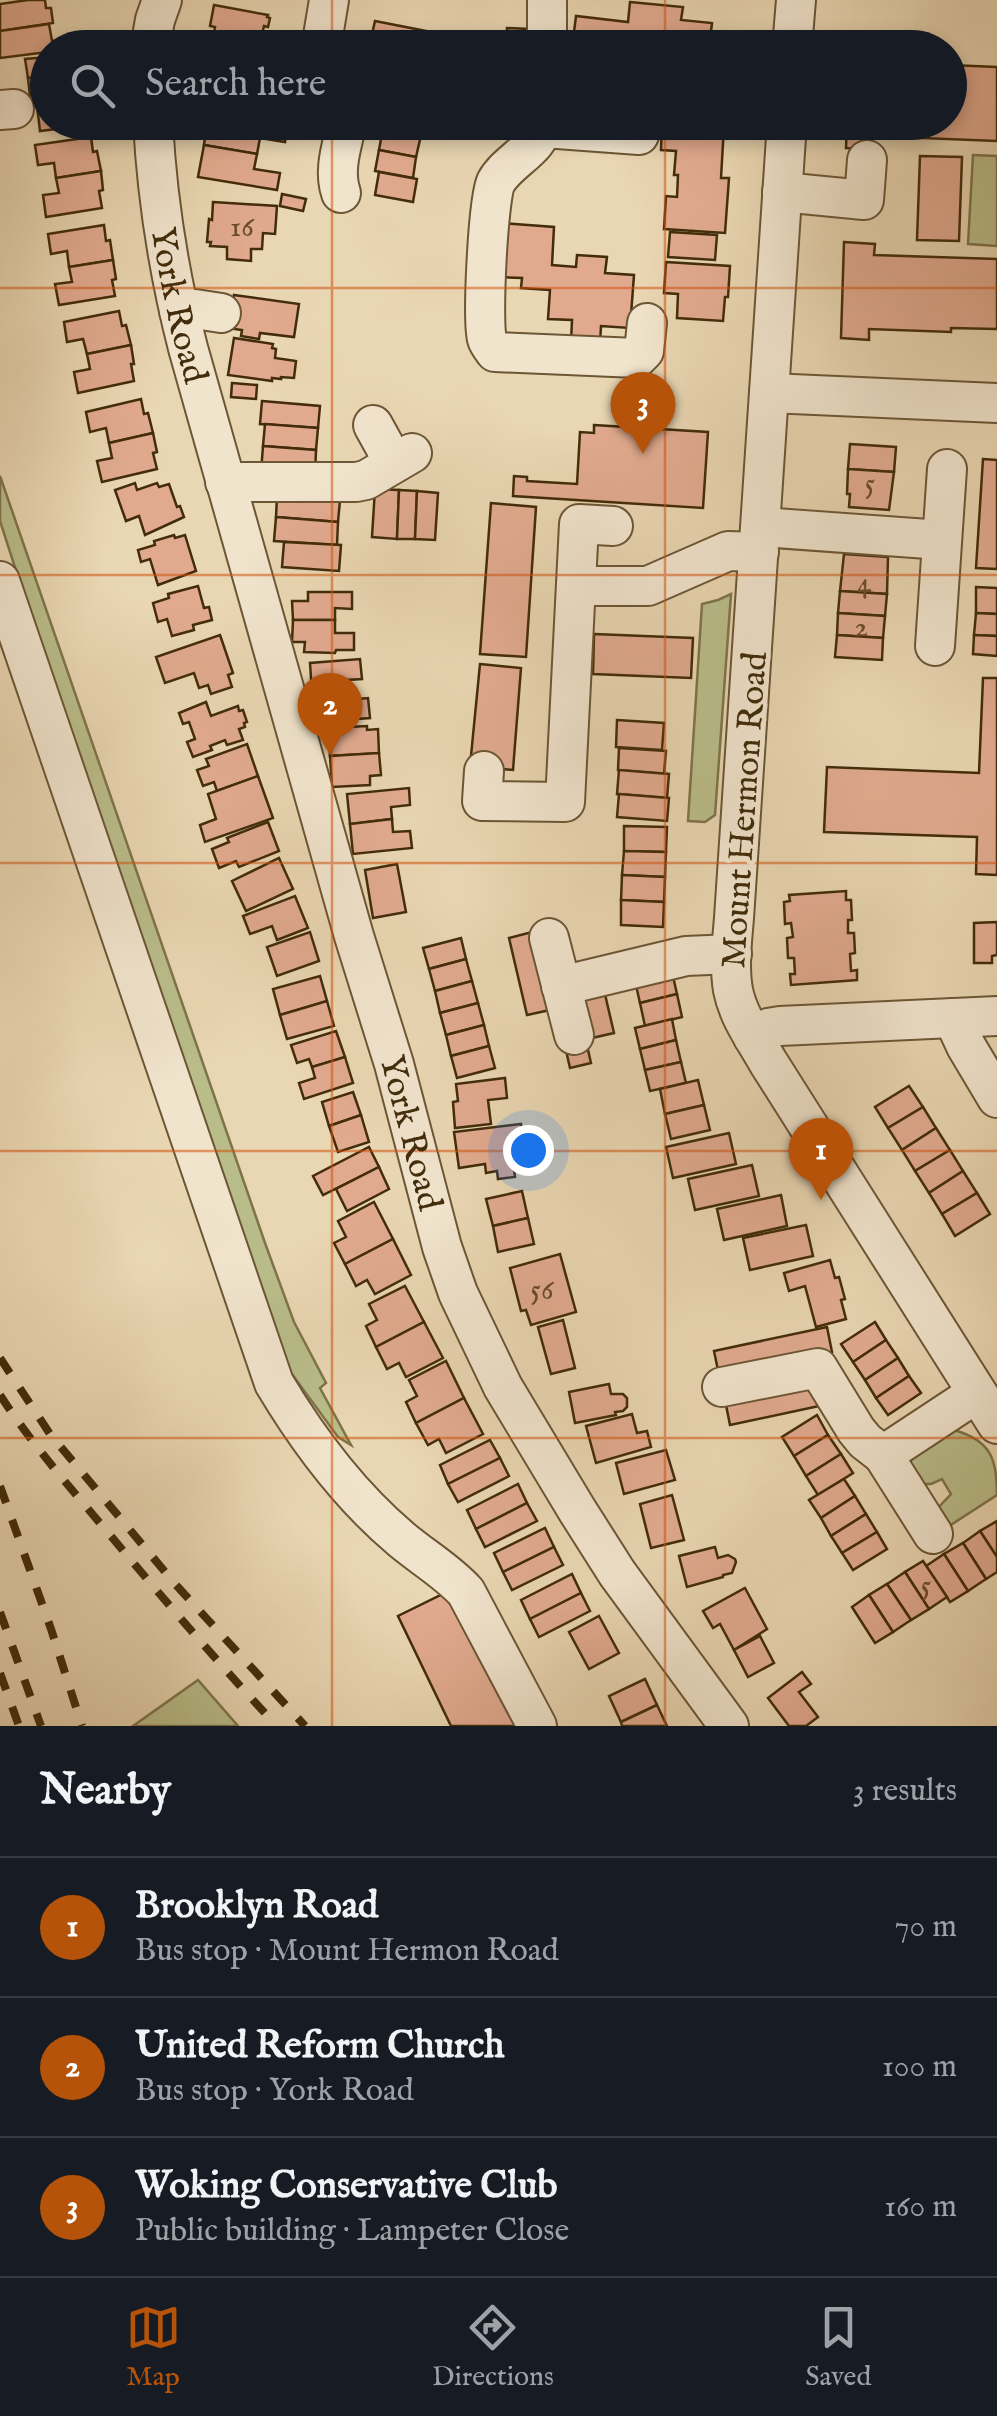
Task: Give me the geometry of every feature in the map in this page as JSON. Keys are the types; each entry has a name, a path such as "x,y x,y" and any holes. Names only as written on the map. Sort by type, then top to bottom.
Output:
{"street":[{"path":"153,30 162,0"},
{"path":"324,30 329,0"},
{"path":"546,30 547,0"},
{"path":"794,30 796,0"},
{"name":"York Road","path":"155,140 171,282 354,936 394,1064 428,1200 458,1294 503,1387 597,1542 654,1627 730,1726"},
{"path":"342,193 338,170 343,140"},
{"path":"537,140 496,180 491,198 487,341 495,352 637,358 644,350 647,323"},
{"name":"Mount Hermon Road","path":"786,140 732,982 754,1037 997,1424"},
{"path":"782,192 864,200 866,160"},
{"path":"179,311 222,313"},
{"path":"769,393 997,403"},
{"path":"225,482 366,480 403,458 373,425"},
{"path":"935,646 947,469"},
{"path":"484,772 482,801 565,802 579,524 613,526"},
{"path":"576,586 648,586 760,539 942,540"},
{"path":"0,580 274,1383 298,1424 354,1493 399,1537 466,1592 537,1726"},
{"path":"549,938 574,1035"},
{"path":"560,986 686,956 732,954"},
{"path":"754,1037 780,1026 997,1016"},
{"path":"953,1018 997,1098"},
{"path":"722,1386 818,1368 856,1430 932,1510"},
{"path":"883,1455 977,1392"}],"green space":[{"path":"973,155 997,156 997,246 968,244"},
{"path":"0,476 265,1243 294,1322 326,1383 320,1388 351,1445 338,1437 286,1366 0,521"},
{"path":"731,594 715,815 705,822 688,821 702,604"},
{"path":"954,1430 977,1440 990,1454 997,1495 943,1530 937,1509 951,1494 942,1479 918,1484 907,1459"},
{"path":"198,1680 238,1726 133,1726"}],"building":[{"path":"45,0 46,8 51,8 53,23 0,31 0,4"},
{"path":"630,2 683,7 681,20 712,23 711,30 574,30 576,16 628,22"},
{"path":"214,5 270,18 263,30 214,30 210,26"},
{"path":"375,21 421,30 373,30"},
{"path":"49,24 50,30 30,30 30,54 0,58 0,31"},
{"path":"25,59 30,59 30,78 28,78"},
{"path":"967,66 997,67 997,141 967,140"},
{"path":"91,140 101,171 56,178 54,163 38,165 35,145"},
{"path":"205,140 260,140 257,154 204,145"},
{"path":"381,140 420,140 416,157 379,150"},
{"path":"661,140 723,140 721,178 729,178 725,233 664,229 666,196 677,197 678,175 674,175 676,151 661,150"},
{"path":"846,140 872,140 871,149 846,148"},
{"path":"204,145 257,154 254,169 280,173 277,190 198,177"},
{"path":"379,150 416,157 413,178 375,171"},
{"path":"920,156 962,157 959,241 917,240"},
{"path":"101,171 102,208 46,217 43,195 59,193 56,178"},
{"path":"379,172 417,179 413,202 375,195"},
{"path":"282,194 306,199 303,211 280,206"},
{"path":"213,202 277,206 275,234 263,233 262,249 251,249 251,261 227,259 227,247 210,246 211,242 207,242"},
{"path":"502,223 554,227 552,265 576,267 577,255 607,257 605,273 634,275 630,328 601,326 600,344 571,342 572,320 548,319 550,290 521,288 522,278 499,277"},
{"path":"104,225 113,260 69,267 67,251 51,254 48,234"},
{"path":"670,232 717,235 715,260 668,257"},
{"path":"844,242 875,244 874,255 997,259 997,329 869,329 869,340 841,338"},
{"path":"113,260 115,296 59,305 55,284 72,282 69,267"},
{"path":"666,262 730,266 723,321 677,318 678,294 664,293"},
{"path":"234,295 299,304 294,337 260,333 259,339 241,336 242,330 227,328"},
{"path":"119,311 131,345 87,354 83,339 67,342 64,322"},
{"path":"234,338 273,344 275,358 296,361 294,378 272,381 228,375"},
{"path":"131,345 134,381 78,393 74,372 90,369 87,354"},
{"path":"232,383 257,385 256,399 231,397"},
{"path":"141,399 153,433 109,443 106,428 90,432 86,412"},
{"path":"262,401 320,406 318,428 260,424"},
{"path":"265,424 318,428 316,450 263,446"},
{"path":"594,425 708,432 703,508 513,496 514,476 527,477 527,481 577,484 580,432 594,433"},
{"path":"153,433 157,469 102,482 97,461 112,458 109,443"},
{"path":"850,444 896,447 894,472 848,469"},
{"path":"263,446 316,450 315,476 261,472"},
{"path":"983,459 997,460 997,569 976,568"},
{"path":"848,469 894,472 889,510 849,507"},
{"path":"135,483 137,490 157,483 159,487 169,484 184,517 145,535 139,516 126,521 115,490"},
{"path":"375,489 399,490 397,539 372,537"},
{"path":"399,490 417,491 415,539 397,539"},
{"path":"417,491 438,493 435,540 415,539"},
{"path":"277,496 340,500 338,522 276,517"},
{"path":"491,503 536,507 526,657 480,654"},
{"path":"276,517 338,522 337,545 274,541"},
{"path":"174,535 185,535 196,571 158,585 150,559 141,562 138,550"},
{"path":"284,542 341,545 339,571 282,567"},
{"path":"844,554 888,557 887,594 840,591"},
{"path":"198,586 212,620 172,636 167,619 158,622 153,603 169,598 168,594"},
{"path":"976,587 997,588 997,614 976,613"},
{"path":"840,591 887,594 885,616 838,613"},
{"path":"308,592 352,592 352,609 335,608 335,620 293,620 292,601 308,601"},
{"path":"838,613 885,616 883,638 837,635"},
{"path":"976,613 997,614 997,636 974,635"},
{"path":"293,620 335,620 335,633 354,633 354,650 304,652 305,642 292,642"},
{"path":"594,634 693,638 691,678 593,674"},
{"path":"220,635 233,673 228,675 232,687 211,694 208,685 199,688 194,673 165,683 156,657"},
{"path":"837,635 883,638 882,660 835,657"},
{"path":"974,635 997,636 997,656 973,654"},
{"path":"360,659 362,679 347,680 348,690 312,693 310,663"},
{"path":"480,664 521,668 513,770 470,766"},
{"path":"983,678 997,678 997,875 976,874 977,837 824,832 827,767 979,773"},
{"path":"348,690 348,700 368,698 370,718 315,722 312,693"},
{"path":"206,702 211,716 238,706 239,711 243,710 247,722 239,729 243,740 227,745 225,740 193,757 187,742 195,739 189,722 183,724 179,713"},
{"path":"617,720 664,723 662,750 616,747"},
{"path":"367,726 367,730 378,729 379,753 330,756 328,728"},
{"path":"247,744 258,776 217,791 214,782 203,786 197,770 209,766 206,759"},
{"path":"619,748 666,751 664,774 618,770"},
{"path":"379,753 381,775 370,776 370,785 332,787 330,756"},
{"path":"619,770 669,774 667,798 617,794"},
{"path":"258,776 273,818 205,842 200,825 216,819 208,794"},
{"path":"409,788 410,805 391,807 392,819 350,824 347,794"},
{"path":"619,794 669,798 667,821 617,817"},
{"path":"392,819 393,832 410,831 412,848 353,854 350,824"},
{"path":"268,822 279,851 239,867 236,861 219,868 212,849 229,842 227,838"},
{"path":"624,826 667,827 666,852 624,851"},
{"path":"624,851 666,852 665,877 622,875"},
{"path":"279,858 293,889 246,911 232,881"},
{"path":"397,864 406,912 373,918 365,870"},
{"path":"622,875 665,877 664,902 621,900"},
{"path":"846,891 846,900 851,900 852,920 848,920 848,933 854,933 851,971 857,970 857,980 791,985 794,958 788,958 787,938 793,937 791,923 785,924 784,902 790,901 789,895"},
{"path":"295,896 308,928 277,940 272,926 250,934 243,916"},
{"path":"621,900 664,902 663,927 621,925"},
{"path":"997,922 997,955 992,956 992,963 974,963 974,923"},
{"path":"310,932 319,961 277,976 267,947"},
{"path":"532,932 550,1010 527,1015 509,938"},
{"path":"461,938 466,959 429,969 423,948"},
{"path":"466,959 472,981 435,991 429,969"},
{"path":"672,972 677,994 640,1003 635,981"},
{"path":"320,976 327,1001 280,1015 273,989"},
{"path":"472,981 478,1003 440,1013 435,991"},
{"path":"604,990 614,1033 592,1038 583,995"},
{"path":"677,994 682,1017 645,1026 640,1003"},
{"path":"327,1001 334,1026 287,1039 280,1015"},
{"path":"478,1003 484,1025 446,1035 440,1013"},
{"path":"672,1019 676,1040 640,1049 635,1028"},
{"path":"484,1025 489,1046 451,1056 446,1035"},
{"path":"336,1031 345,1057 312,1067 309,1059 297,1063 291,1045"},
{"path":"676,1040 681,1062 645,1070 640,1049"},
{"path":"586,1041 591,1063 570,1068 565,1046"},
{"path":"489,1046 495,1068 457,1078 451,1056"},
{"path":"345,1057 353,1083 304,1099 299,1083 315,1078 312,1067"},
{"path":"681,1062 686,1083 650,1091 645,1070"},
{"path":"505,1078 507,1098 488,1100 491,1124 455,1128 456,1084"},
{"path":"698,1080 704,1105 665,1114 660,1089"},
{"path":"909,1086 923,1107 888,1128 875,1107"},
{"path":"353,1092 361,1115 329,1126 322,1102"},
{"path":"704,1105 710,1130 671,1139 665,1114"},
{"path":"923,1107 936,1128 902,1150 888,1128"},
{"path":"361,1115 369,1142 338,1152 329,1126"},
{"path":"521,1124 522,1137 510,1138 515,1177 498,1179 497,1171 486,1173 485,1164 459,1168 454,1132"},
{"path":"936,1128 950,1150 915,1171 902,1150"},
{"path":"729,1133 736,1164 673,1178 666,1147"},
{"path":"369,1147 379,1167 323,1195 313,1176"},
{"path":"950,1150 963,1171 929,1193 915,1171"},
{"path":"752,1165 759,1196 695,1210 688,1179"},
{"path":"379,1167 389,1189 347,1211 336,1189"},
{"path":"963,1171 977,1193 942,1214 929,1193"},
{"path":"522,1191 528,1218 493,1226 486,1199"},
{"path":"977,1193 990,1214 955,1236 942,1214"},
{"path":"781,1195 787,1226 724,1240 717,1209"},
{"path":"374,1202 393,1239 345,1264 334,1243 346,1237 338,1221"},
{"path":"528,1218 534,1244 498,1252 493,1226"},
{"path":"806,1225 813,1256 750,1270 743,1238"},
{"path":"393,1239 411,1275 375,1294 367,1280 356,1286 345,1264"},
{"path":"560,1254 576,1312 531,1325 526,1310 521,1311 510,1268"},
{"path":"830,1260 845,1299 841,1300 846,1319 816,1327 805,1286 789,1291 784,1273"},
{"path":"405,1286 424,1322 376,1347 366,1326 377,1320 369,1304"},
{"path":"563,1320 575,1368 551,1374 538,1327"},
{"path":"424,1322 443,1358 406,1377 399,1363 387,1369 376,1347"},
{"path":"875,1322 886,1340 853,1362 841,1344"},
{"path":"827,1327 832,1352 719,1375 714,1351"},
{"path":"886,1340 898,1358 865,1380 853,1362"},
{"path":"898,1358 909,1376 876,1398 865,1380"},
{"path":"446,1361 464,1398 416,1423 406,1402 417,1396 409,1380"},
{"path":"909,1376 921,1393 888,1415 876,1398"},
{"path":"814,1381 819,1406 730,1425 725,1400"},
{"path":"609,1384 611,1394 627,1398 627,1407 615,1412 616,1415 575,1423 569,1392"},
{"path":"464,1398 483,1434 446,1453 439,1439 428,1445 416,1423"},
{"path":"632,1414 637,1433 647,1431 651,1447 596,1463 586,1426"},
{"path":"817,1415 828,1435 794,1456 782,1437"},
{"path":"828,1435 841,1454 806,1476 794,1456"},
{"path":"490,1440 500,1458 448,1484 440,1465"},
{"path":"666,1450 675,1480 624,1494 616,1463"},
{"path":"841,1454 853,1473 818,1495 806,1476"},
{"path":"500,1458 509,1476 458,1502 448,1484"},
{"path":"844,1479 855,1496 821,1518 809,1500"},
{"path":"518,1484 527,1503 476,1529 467,1510"},
{"path":"672,1495 684,1540 651,1548 640,1504"},
{"path":"855,1496 866,1514 831,1536 821,1518"},
{"path":"527,1503 537,1521 485,1547 476,1529"},
{"path":"866,1514 877,1532 842,1553 831,1536"},
{"path":"997,1521 997,1557 980,1531"},
{"path":"545,1528 554,1547 503,1572 494,1553"},
{"path":"980,1531 997,1557 997,1572 986,1579 963,1543"},
{"path":"877,1532 887,1549 853,1570 842,1553"},
{"path":"963,1543 986,1579 968,1591 944,1554"},
{"path":"554,1547 563,1565 512,1590 503,1572"},
{"path":"715,1547 718,1558 728,1555 735,1559 732,1573 687,1587 679,1556"},
{"path":"944,1554 968,1591 950,1602 926,1566"},
{"path":"923,1561 947,1597 929,1609 905,1572"},
{"path":"905,1572 929,1609 911,1620 887,1584"},
{"path":"572,1574 581,1593 530,1619 521,1600"},
{"path":"887,1584 911,1620 893,1632 869,1595"},
{"path":"457,1587 525,1726 451,1726 398,1616"},
{"path":"745,1588 767,1629 734,1650 720,1624 713,1628 703,1611"},
{"path":"581,1593 590,1611 539,1637 530,1619"},
{"path":"869,1595 893,1632 875,1643 852,1607"},
{"path":"599,1616 619,1653 589,1669 569,1632"},
{"path":"760,1636 774,1663 748,1677 734,1650"},
{"path":"802,1672 811,1684 799,1692 818,1717 806,1726 789,1726 768,1698"},
{"path":"645,1679 657,1705 621,1722 609,1696"},
{"path":"657,1705 667,1726 622,1726 621,1722"}],"railway":[{"path":"0,1358 50,1434 176,1585 305,1726"},
{"path":"0,1395 77,1496 277,1726"},
{"path":"0,1486 82,1726"},
{"path":"0,1612 41,1726"},
{"path":"0,1673 19,1726"}],"place":[{"name":"Woking Conservative Club","path":"643,454"},
{"name":"United Reform Church","path":"330,755"},
{"name":"Brooklyn Road","path":"821,1200"}]}
